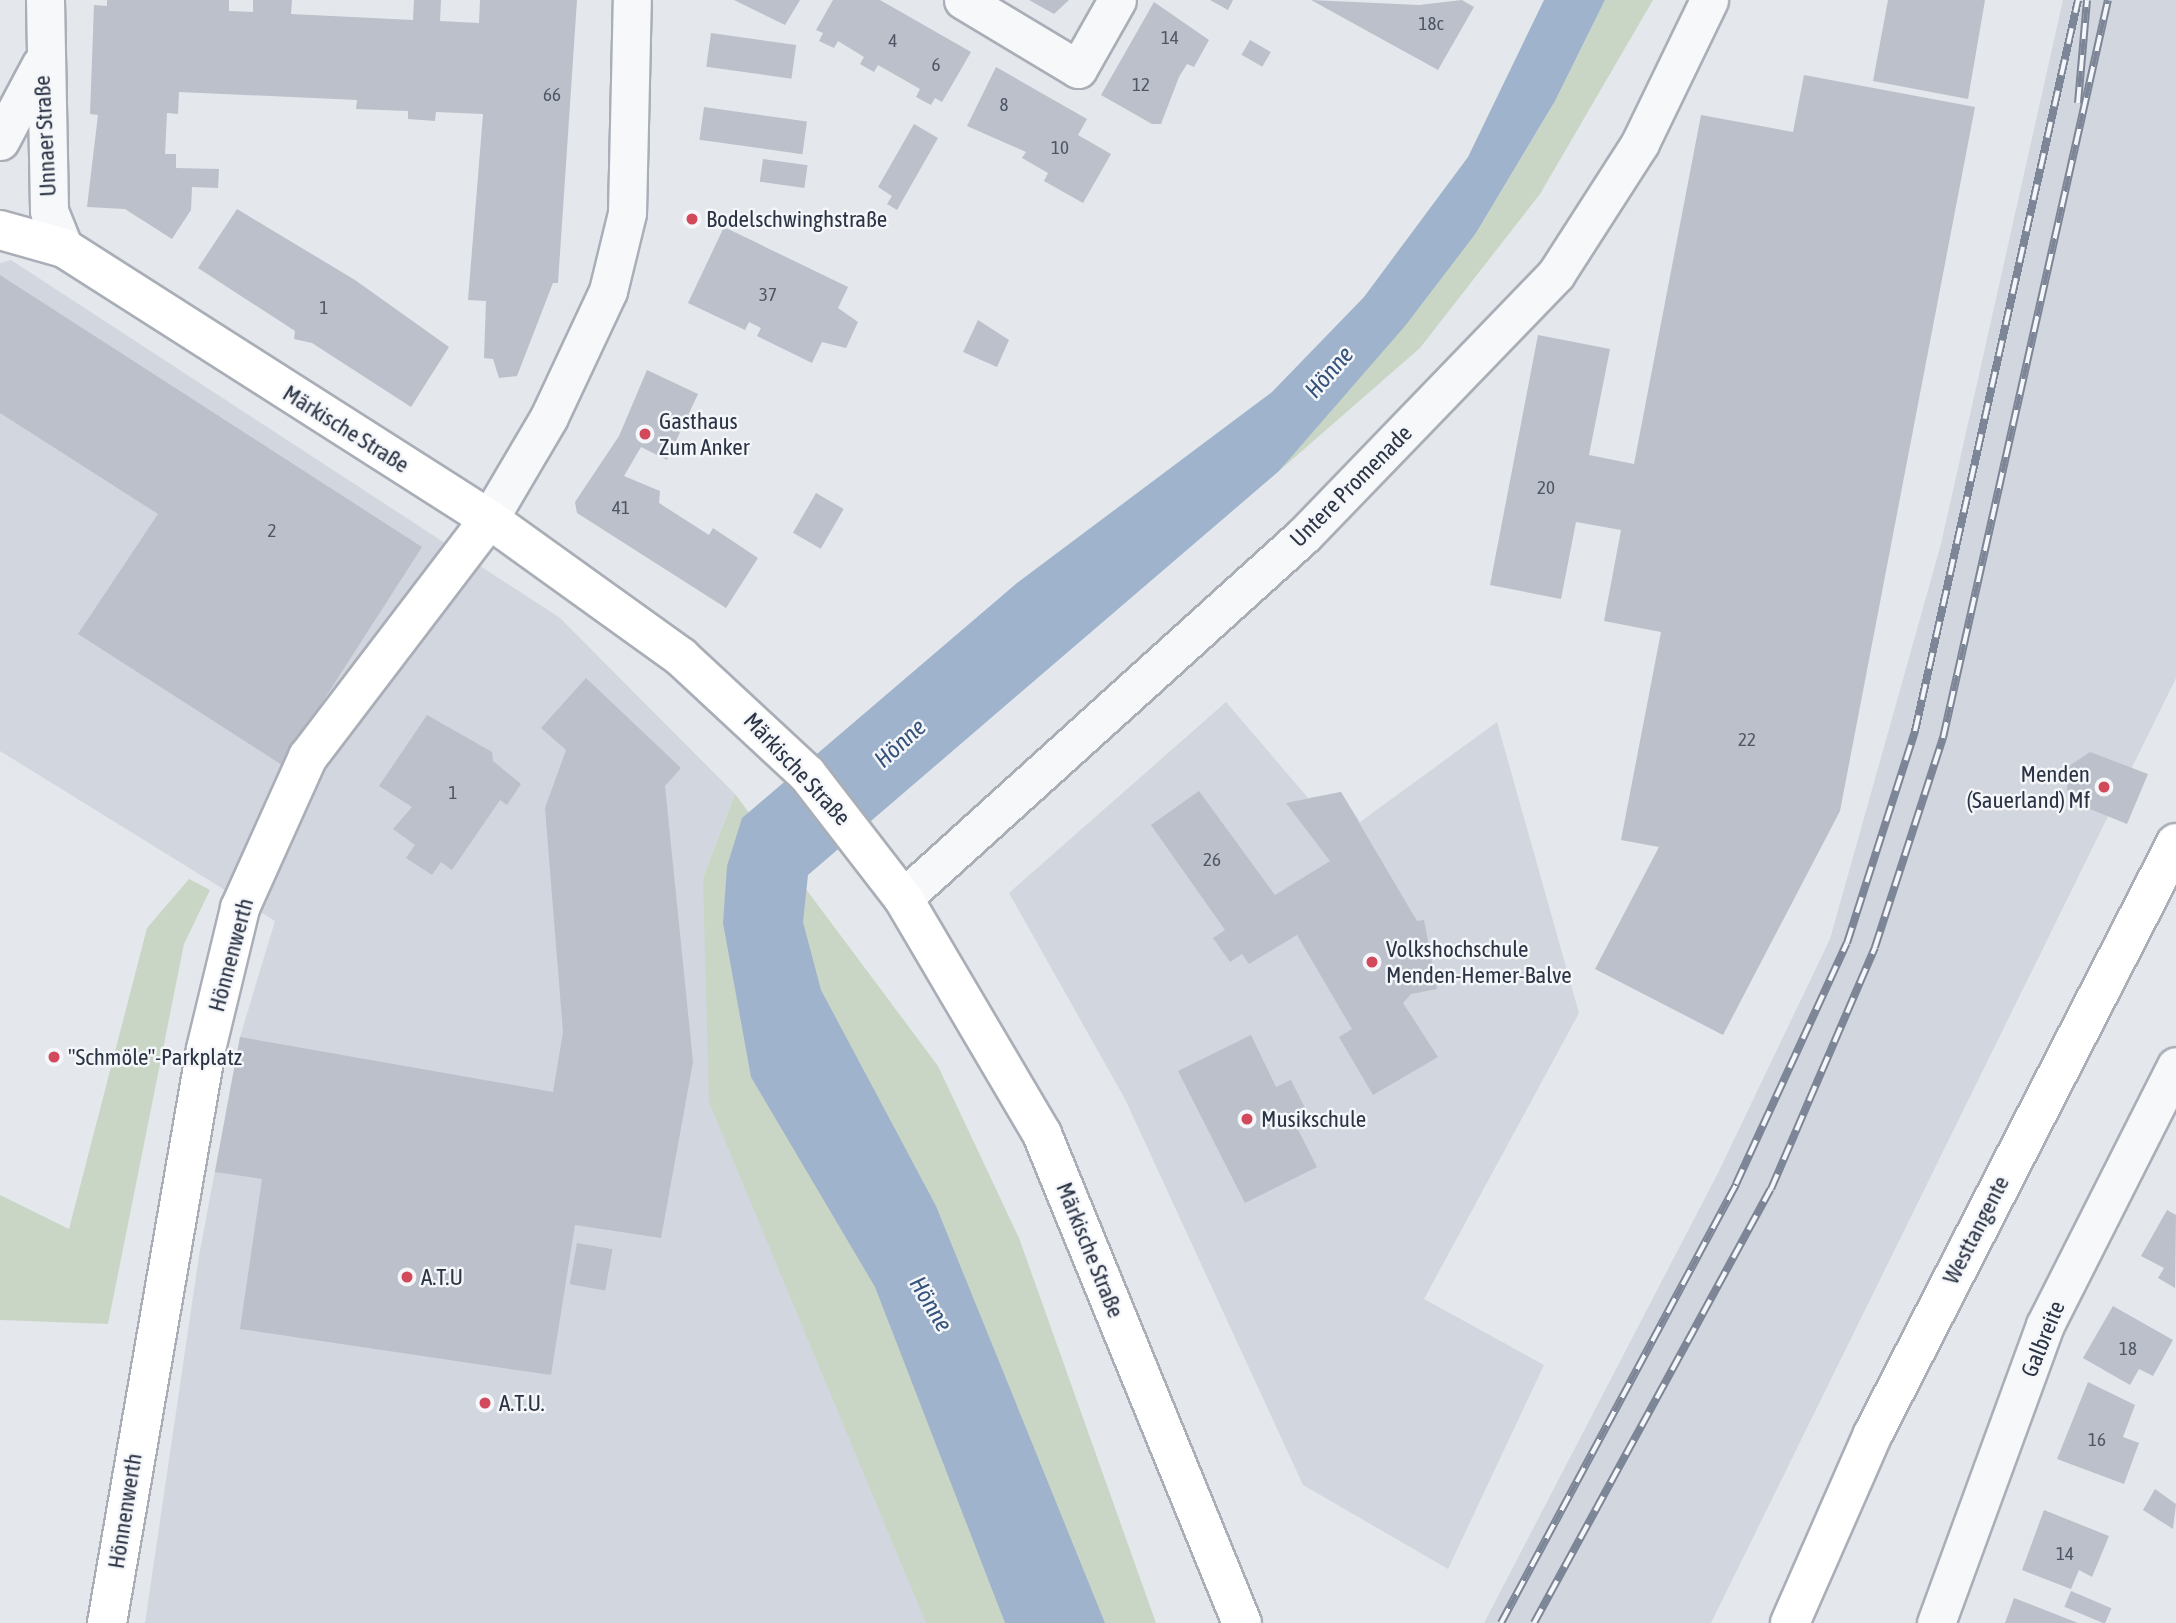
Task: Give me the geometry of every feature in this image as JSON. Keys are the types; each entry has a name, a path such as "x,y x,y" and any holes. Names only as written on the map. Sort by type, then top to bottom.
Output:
{"main road":[{"name":"Märkische Straße","path":"0,230 64,247 489,519 615,606 747,713 807,774 893,884 1042,1135 1242,1623"},
{"name":"Hönnenwerth","path":"107,1623 206,1049 240,908 308,757 489,519"},
{"name":"Westtangente","path":"1790,1623 1873,1434 2176,843"}],"street":[{"name":"Unnaer Straße","path":"45,0 41,63 49,211 64,247"},
{"path":"489,519 549,417 608,291 627,213 632,0"},
{"path":"962,0 1078,69 1117,0"},
{"name":"Untere Promenade","path":"893,884 1304,535 1556,274 1640,143 1710,0"},
{"name":"Unnaer Straße","path":"0,142 41,63"},
{"name":"Galbreite","path":"1936,1623 2045,1325 2176,1066"}],"shaded area":[{"path":"2063,0 2176,0 2176,678 1711,1623 1484,1623 1718,1173 1830,939 1941,544"},
{"path":"11,260 560,618 735,794 703,878 926,1623 145,1623 199,1256 240,1037 275,921 0,751 0,263"},
{"path":"1226,702 1308,798 1341,792 1360,822 1497,722 1579,1013 1424,1299 1544,1365 1448,1569 1303,1485 1125,1099 1009,893"}],"green space":[{"path":"1605,0 1653,0 1540,194 1420,348 1279,471 1476,233 1555,101"},
{"path":"735,794 938,1066 1019,1238 1156,1623 926,1623 709,1102 703,878"},
{"path":"189,879 210,890 184,944 108,1324 0,1320 0,1195 69,1229 147,928"}],"water":[{"name":"Hönne","path":"1544,0 1605,0 1555,101 1476,233 1405,326 1279,471 808,875 803,922 821,990 936,1206 1105,1623 1005,1623 875,1287 751,1077 723,923 727,866 742,818 1017,583 1272,392 1364,297 1468,157"}],"building":[{"path":"107,0 229,0 229,11 253,12 253,0 292,0 291,14 413,20 414,0 441,0 440,21 479,23 480,0 577,0 558,283 553,283 517,376 499,378 493,359 484,358 486,301 468,300 483,114 436,112 435,121 408,119 408,111 356,109 357,100 179,92 178,114 167,113 165,154 176,154 176,168 219,169 218,188 192,187 191,210 172,239 125,209 87,207 98,115 90,114 94,5 107,6"},
{"path":"734,0 800,0 785,25"},
{"path":"833,0 880,0 971,52 942,102 935,98 931,105 916,97 920,89 878,65 874,72 860,64 864,57 838,41 834,48 819,41 823,33 816,30"},
{"path":"1029,0 1069,0 1054,14"},
{"path":"1210,0 1233,0 1228,10"},
{"path":"1311,0 1419,5 1462,0 1474,7 1438,70"},
{"path":"1888,0 1985,0 1968,99 1873,81"},
{"path":"1154,2 1209,40 1194,67 1187,64 1179,77 1161,124 1152,124 1101,95"},
{"path":"711,33 796,45 791,79 706,67"},
{"path":"1250,40 1271,52 1262,67 1242,55"},
{"path":"996,67 1087,119 1078,135 1111,154 1083,203 1044,181 1048,173 1022,158 1026,152 967,126"},
{"path":"1804,75 1975,107 1840,811 1723,1035 1595,969 1659,847 1621,840 1661,632 1604,621 1621,530 1576,522 1561,599 1490,585 1538,335 1610,349 1589,455 1634,464 1701,115 1793,132"},
{"path":"704,107 807,121 802,154 699,140"},
{"path":"914,124 938,138 897,210 887,204 892,196 878,187"},
{"path":"763,159 808,165 804,188 760,182"},
{"path":"237,209 355,280 449,347 411,407 312,343 294,339 295,331 198,268"},
{"path":"724,227 848,287 838,308 858,322 846,348 822,342 812,363 757,336 761,328 749,322 745,330 688,303"},
{"path":"0,275 422,547 282,765 78,634 158,514 0,413"},
{"path":"978,320 1009,340 997,367 963,352"},
{"path":"647,370 698,394 667,460 641,447 624,476 660,491 659,503 709,535 713,528 758,558 726,608 577,513 575,502 619,436"},
{"path":"816,493 844,509 821,549 793,533"},
{"path":"586,678 681,768 665,786 693,1062 661,1238 575,1225 551,1375 240,1329 262,1179 215,1172 240,1037 553,1092 563,1032 545,808 566,750 541,728"},
{"path":"427,715 492,752 493,761 521,784 507,805 500,800 452,870 441,862 432,875 406,858 415,845 393,829 412,807 379,786"},
{"name":"Menden (Sauerland) Mf","path":"2090,752 2148,774 2127,824 2080,805 2067,790 2069,766"},
{"name":"Volkshochschule Menden-Hemer-Balve","path":"1199,791 1275,895 1330,861 1286,803 1341,792 1417,921 1424,920 1437,989 1411,994 1403,1003 1438,1057 1373,1095 1339,1037 1352,1029 1297,935 1249,964 1242,954 1230,962 1213,938 1225,930 1151,825"},
{"name":"Musikschule","path":"1251,1035 1276,1087 1291,1080 1305,1108 1291,1116 1317,1167 1245,1203 1178,1071"},
{"path":"2167,1210 2176,1215 2175,1288 2158,1278 2164,1268 2141,1256"},
{"path":"577,1243 612,1249 605,1291 570,1284"},
{"path":"2113,1306 2173,1340 2153,1376 2139,1369 2130,1385 2083,1358"},
{"path":"2088,1382 2135,1405 2123,1437 2139,1443 2124,1484 2057,1459"},
{"path":"2155,1489 2176,1504 2173,1529 2143,1510"},
{"path":"2044,1510 2109,1536 2092,1577 2079,1570 2071,1589 2022,1570"},
{"path":"2071,1591 2112,1608 2103,1623 2064,1607"},
{"path":"2014,1598 2078,1623 2005,1623"}],"railway":[{"path":"1501,1623 1736,1184 1847,943 1915,731 2078,0"},
{"path":"2078,103 2087,0"},
{"path":"1534,1623 1771,1189 1875,947 1943,738 2108,0"}],"place":[{"name":"Bodelschwinghstraße","path":"692,219"},
{"name":"Gasthaus Zum Anker","path":"645,434"},
{"name":"Menden (Sauerland) Mf","path":"2104,787"},
{"name":"Volkshochschule Menden-Hemer-Balve","path":"1372,962"},
{"name":"\"Schmöle\"-Parkplatz","path":"54,1057"},
{"name":"Musikschule","path":"1247,1119"},
{"name":"A.T.U","path":"407,1277"},
{"name":"A.T.U.","path":"485,1403"}]}
